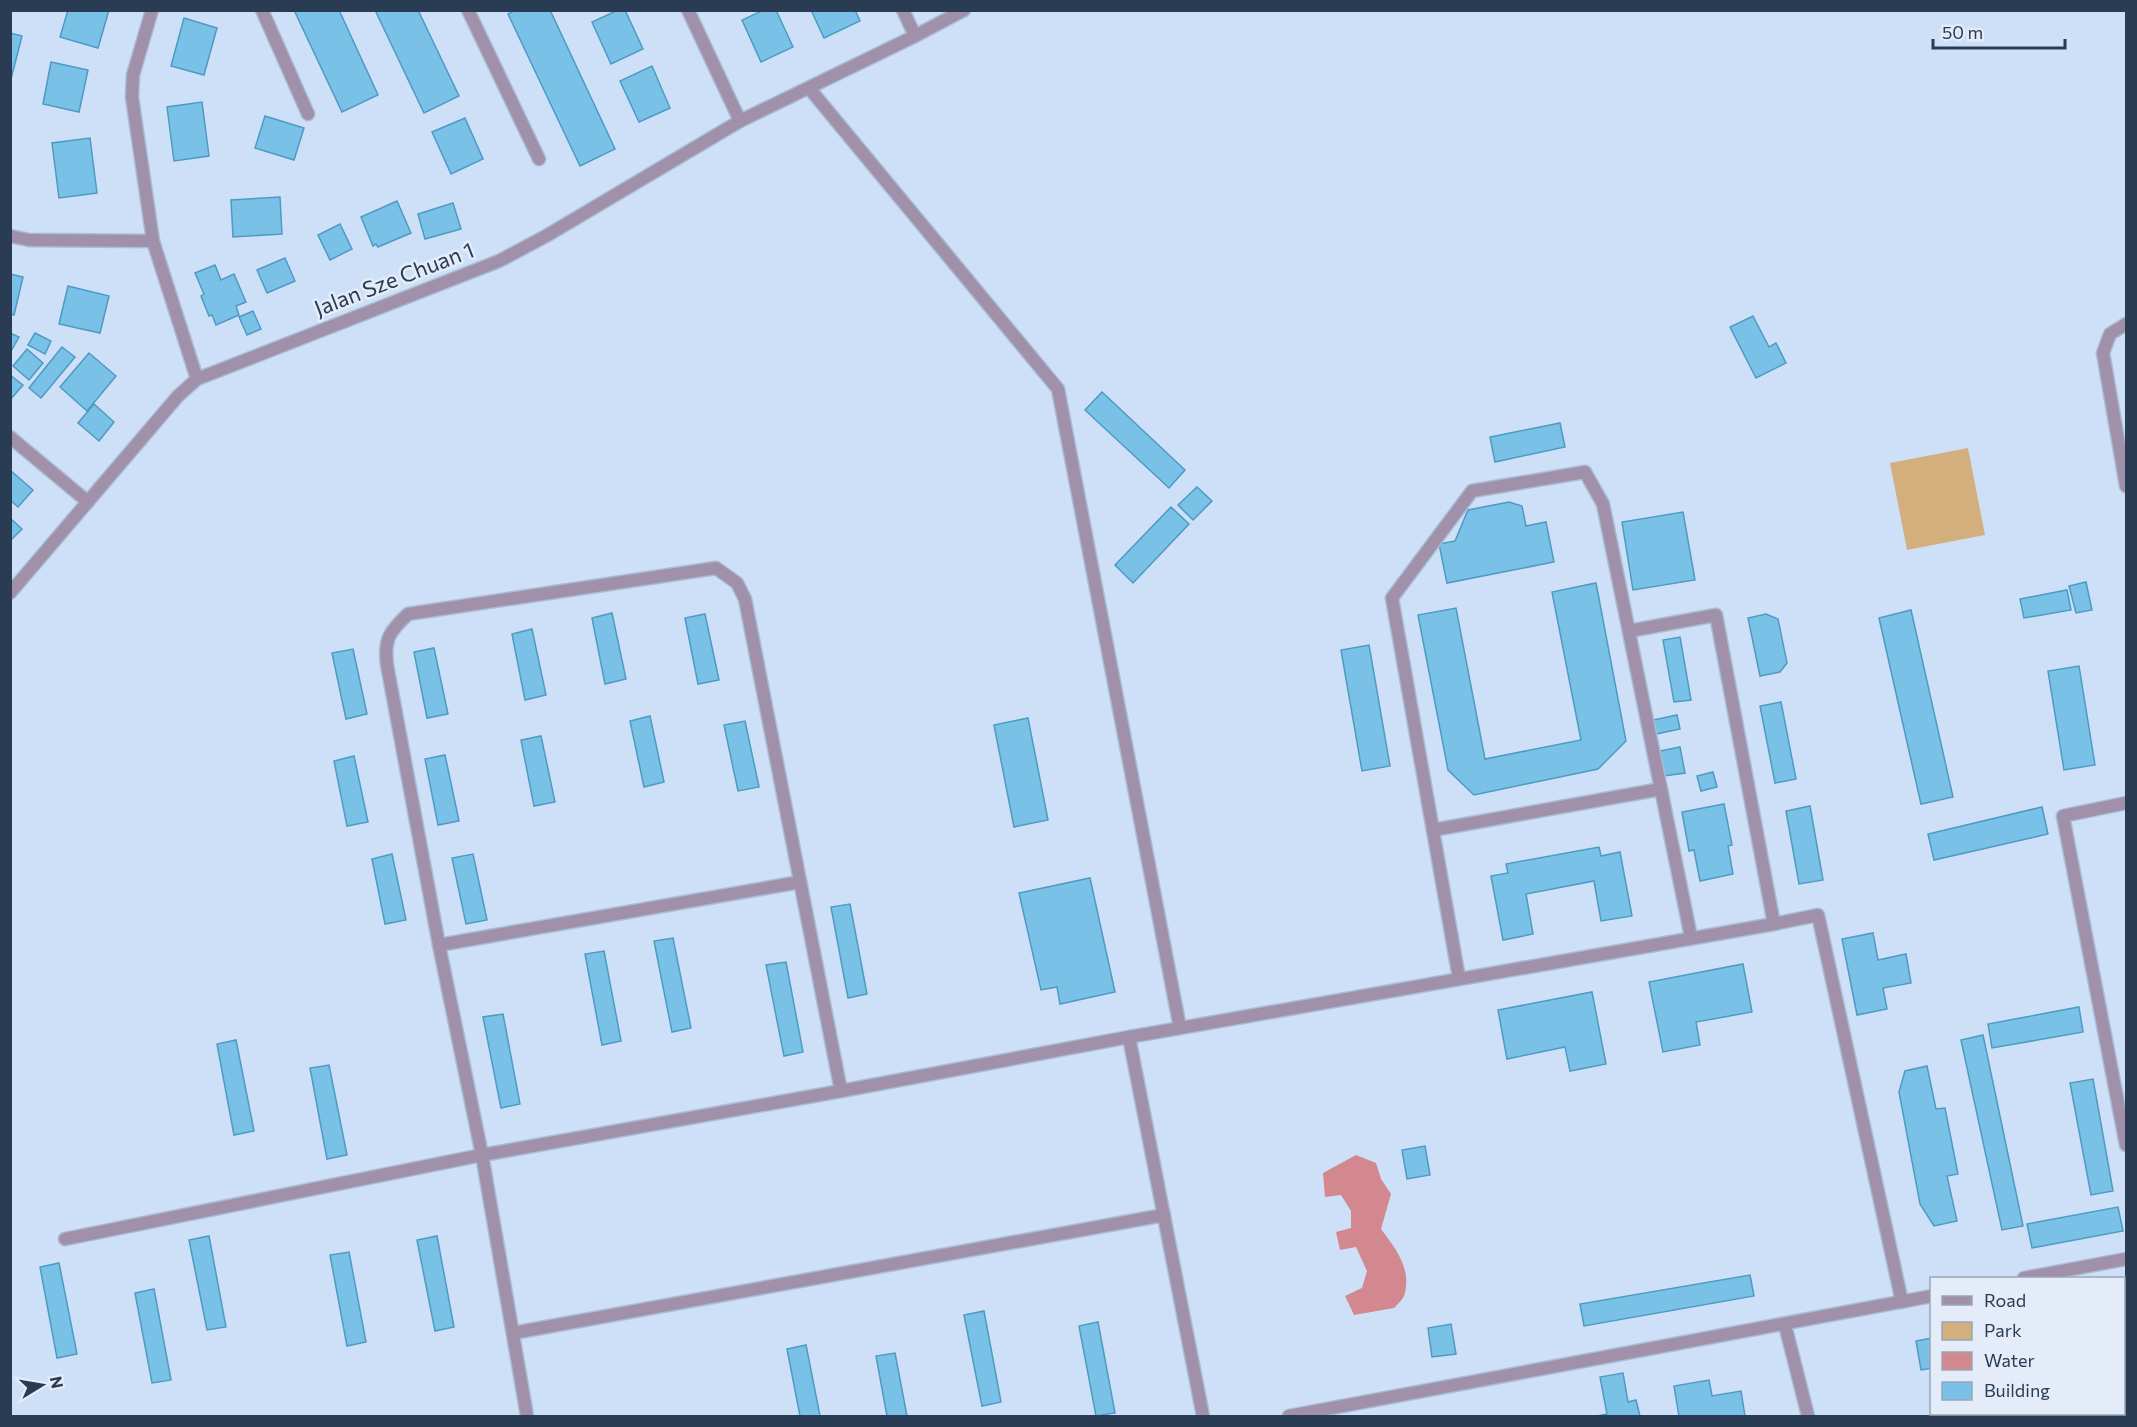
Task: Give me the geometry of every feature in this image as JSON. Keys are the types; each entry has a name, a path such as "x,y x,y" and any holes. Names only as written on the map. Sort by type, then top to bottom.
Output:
{"street":[{"path":"152,10 133,75 132,97 153,241 197,379"},
{"path":"262,10 308,114"},
{"path":"468,10 538,159"},
{"path":"688,10 740,121"},
{"path":"903,10 915,36"},
{"name":"Jalan Sze Chuan 1","path":"10,593 178,396 197,379 498,261 546,236 740,121 964,10"},
{"path":"809,88 1058,389 1180,1028"},
{"path":"10,236 29,240 153,241"},
{"path":"2127,324 2110,334 2103,353 2127,486"},
{"path":"10,437 88,502"},
{"path":"1459,978 1392,598 1472,491 1585,472 1603,504 1691,937"},
{"path":"527,1416 482,1155 387,665 385,646 394,627 408,614 716,568 737,583 745,599 841,1091"},
{"path":"1629,631 1716,615 1774,924"},
{"path":"1433,830 1661,789"},
{"path":"2127,803 2063,816 2127,1144"},
{"path":"440,945 800,882"},
{"path":"65,1239 482,1155 1818,915 1902,1302"},
{"path":"1129,1037 1203,1416"},
{"path":"513,1333 1164,1215"},
{"path":"2029,1277 2127,1259"},
{"path":"1289,1416 1930,1296"},
{"path":"1785,1325 1808,1416"}],"green space":[{"path":"1968,448 1985,535 1907,550 1890,463"}],"water":[{"path":"1356,1155 1376,1163 1381,1179 1391,1194 1381,1229 1392,1243 1404,1266 1406,1284 1403,1297 1394,1308 1354,1315 1345,1296 1362,1288 1367,1271 1356,1247 1340,1250 1336,1232 1351,1228 1351,1211 1341,1195 1325,1197 1323,1173"}],"building":[{"path":"68,10 109,10 98,48 60,37"},
{"path":"294,10 339,10 378,95 342,112"},
{"path":"375,10 418,10 459,96 424,113"},
{"path":"515,10 550,10 615,149 580,166 508,14"},
{"path":"618,10 625,10 643,49 611,64 592,22"},
{"path":"764,10 776,10 793,47 761,62 742,20"},
{"path":"811,10 855,10 860,21 824,38"},
{"path":"184,18 217,28 204,75 171,66"},
{"path":"10,33 22,36 11,79 10,79"},
{"path":"51,62 88,70 79,112 43,104"},
{"path":"652,66 670,108 639,122 620,81"},
{"path":"202,102 209,156 174,161 167,107"},
{"path":"265,116 304,128 294,160 255,148"},
{"path":"465,118 483,159 451,174 432,132"},
{"path":"90,138 97,193 59,198 52,143"},
{"path":"280,197 282,234 233,237 231,200"},
{"path":"397,201 411,233 378,247 376,244 373,246 361,217"},
{"path":"453,203 461,229 425,239 418,214"},
{"path":"340,224 352,249 330,260 318,235"},
{"path":"285,258 295,281 267,293 257,270"},
{"path":"215,265 221,280 234,274 246,302 236,306 239,315 216,325 212,315 209,316 201,296 204,294 195,273"},
{"path":"10,274 23,277 14,315 10,314"},
{"path":"68,286 109,296 100,333 59,324"},
{"path":"253,311 261,329 247,335 239,317"},
{"path":"1753,316 1769,347 1776,343 1786,363 1756,378 1730,327"},
{"path":"10,333 19,337 10,353"},
{"path":"35,333 51,341 45,354 28,345"},
{"path":"62,347 75,357 41,398 29,388"},
{"path":"27,349 43,363 29,380 13,366"},
{"path":"89,353 116,376 87,411 60,387"},
{"path":"10,375 23,385 10,400"},
{"path":"1102,392 1185,470 1169,488 1085,410"},
{"path":"94,404 114,422 99,441 78,423"},
{"path":"1560,423 1565,447 1495,462 1490,437"},
{"path":"10,470 33,490 18,507 10,500"},
{"path":"1197,487 1212,501 1193,520 1178,505"},
{"path":"1509,502 1522,506 1526,526 1546,522 1554,562 1447,583 1439,544 1455,541 1468,510"},
{"path":"1171,507 1189,524 1133,583 1115,565"},
{"path":"1683,512 1695,580 1633,590 1622,522"},
{"path":"10,518 22,529 10,541"},
{"path":"2086,582 2092,610 2076,613 2069,586"},
{"path":"1596,583 1626,741 1598,769 1474,795 1448,770 1418,615 1456,608 1485,759 1581,740 1552,592"},
{"path":"2067,590 2071,610 2024,618 2020,599"},
{"path":"1911,610 1953,797 1921,804 1879,618"},
{"path":"612,613 626,679 605,684 592,618"},
{"path":"705,614 719,680 698,684 685,618"},
{"path":"1766,614 1778,619 1787,663 1780,672 1760,676 1748,618"},
{"path":"532,629 546,695 525,700 512,634"},
{"path":"1680,637 1691,700 1674,702 1663,640"},
{"path":"1369,645 1390,766 1362,771 1341,650"},
{"path":"434,648 448,714 427,718 414,652"},
{"path":"353,649 367,714 346,719 332,653"},
{"path":"2079,666 2095,765 2064,770 2048,671"},
{"path":"1781,702 1796,779 1775,783 1760,706"},
{"path":"1677,715 1680,729 1656,734 1653,720"},
{"path":"650,716 664,782 644,787 630,721"},
{"path":"1028,718 1048,820 1014,827 994,725"},
{"path":"745,721 759,787 738,791 724,725"},
{"path":"541,736 555,802 534,806 521,740"},
{"path":"1680,747 1685,773 1664,776 1660,751"},
{"path":"445,755 459,821 438,825 425,759"},
{"path":"354,756 368,822 347,826 334,761"},
{"path":"1713,772 1717,787 1701,791 1697,776"},
{"path":"1724,804 1732,845 1728,846 1733,874 1700,881 1694,850 1689,851 1682,812"},
{"path":"1810,806 1823,880 1799,884 1786,811"},
{"path":"2042,807 2048,834 1934,860 1928,834"},
{"path":"1599,847 1601,856 1620,852 1632,916 1601,921 1594,881 1526,894 1533,934 1503,940 1491,876 1508,873 1506,864"},
{"path":"392,854 406,920 385,924 372,859"},
{"path":"473,854 487,920 466,924 452,858"},
{"path":"1090,878 1115,992 1060,1004 1057,987 1041,990 1019,893"},
{"path":"850,904 867,994 848,998 831,907"},
{"path":"1873,933 1878,960 1906,954 1911,983 1883,988 1887,1009 1857,1015 1842,939"},
{"path":"673,938 691,1028 672,1032 654,941"},
{"path":"604,951 621,1041 602,1045 585,954"},
{"path":"786,962 803,1052 784,1056 766,965"},
{"path":"1743,964 1752,1012 1696,1022 1700,1045 1663,1052 1649,982"},
{"path":"1592,992 1606,1064 1570,1071 1565,1047 1507,1059 1498,1010"},
{"path":"2079,1007 2083,1032 1992,1048 1988,1024"},
{"path":"503,1014 520,1104 501,1108 483,1017"},
{"path":"1983,1035 2023,1226 2002,1230 1961,1040"},
{"path":"236,1040 254,1131 234,1135 217,1044"},
{"path":"329,1065 347,1155 327,1159 310,1068"},
{"path":"1927,1066 1936,1109 1945,1108 1958,1174 1947,1176 1957,1221 1934,1226 1920,1204 1899,1092 1905,1071"},
{"path":"2093,1079 2113,1191 2091,1195 2070,1083"},
{"path":"1425,1146 1430,1175 1407,1179 1402,1150"},
{"path":"2118,1207 2123,1231 2032,1248 2027,1224"},
{"path":"209,1236 226,1327 207,1330 189,1240"},
{"path":"437,1236 454,1327 435,1331 417,1240"},
{"path":"349,1252 366,1342 347,1346 330,1255"},
{"path":"59,1263 77,1354 57,1358 40,1267"},
{"path":"1750,1275 1754,1296 1584,1326 1580,1304"},
{"path":"154,1289 171,1380 152,1383 135,1293"},
{"path":"984,1311 1001,1402 982,1406 964,1315"},
{"path":"1098,1322 1115,1413 1096,1416 1079,1326"},
{"path":"1451,1324 1456,1354 1432,1357 1428,1328"},
{"path":"2126,1327 2126,1370 2125,1370"},
{"path":"1930,1338 1930,1368 1921,1370 1916,1341"},
{"path":"806,1345 820,1416 800,1416 787,1349"},
{"path":"895,1353 907,1416 887,1416 876,1356"},
{"path":"1623,1373 1628,1402 1636,1400 1640,1416 1597,1416 1607,1414 1600,1377"},
{"path":"1709,1380 1712,1396 1741,1391 1745,1416 1679,1416 1674,1386"}]}
